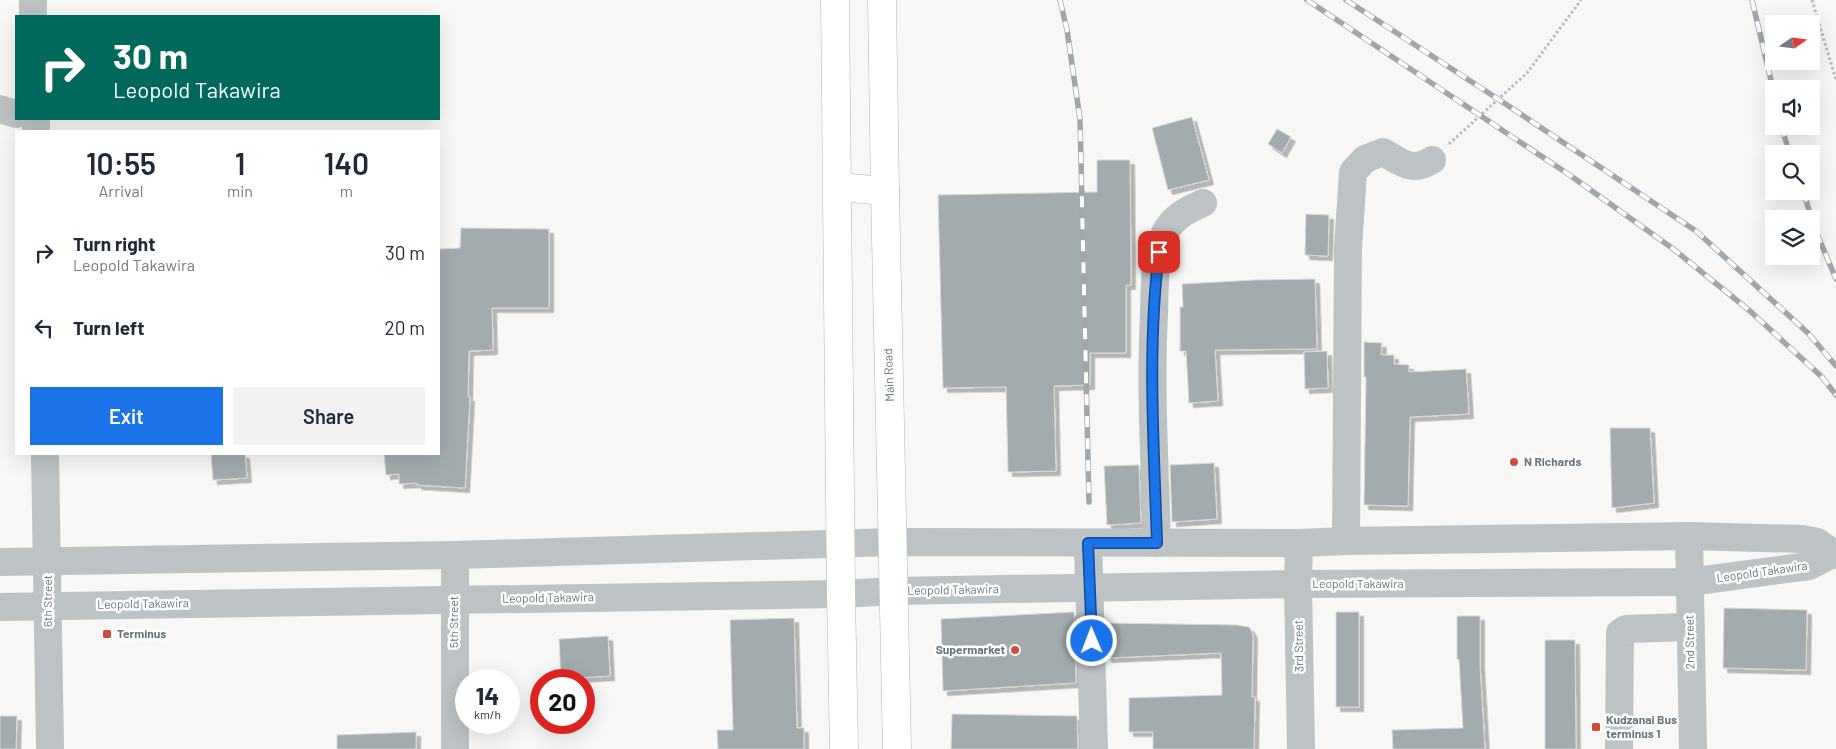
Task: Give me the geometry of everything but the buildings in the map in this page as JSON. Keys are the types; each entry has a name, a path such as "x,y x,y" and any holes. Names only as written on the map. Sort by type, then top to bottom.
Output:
{"main road":[{"path":"835,0 840,544 844,749"},
{"name":"Main Road","path":"882,0 884,191 894,542 897,749"},
{"path":"838,187 884,191"}],"street":[{"path":"33,0 33,15"},
{"path":"0,109 15,114"},
{"path":"1346,541 1348,248 1352,172 1365,158 1383,152 1408,166 1422,166 1432,160"},
{"path":"1157,543 1152,361 1155,280 1159,252 1166,232 1186,210 1203,203"},
{"name":"6th Street","path":"45,455 50,749"},
{"name":"Leopold Takawira","path":"0,562 455,555 894,542 1299,543 1689,536 1802,539 1818,542 1835,554"},
{"name":"2nd Street","path":"1689,536 1693,749"},
{"path":"1088,543 1094,749"},
{"name":"3rd Street","path":"1299,543 1301,749"},
{"name":"Leopold Takawira","path":"0,607 841,594 894,591 1298,584 1689,582 1809,566 1835,554"},
{"name":"5th Street","path":"455,555 456,749"},
{"path":"1619,749 1620,634 1626,629 1690,627"}],"path":[{"path":"1432,160 1527,73 1581,0"},
{"path":"1812,0 1836,80"}],"railway":[{"path":"1060,0 1067,30 1080,119 1089,502"},
{"path":"1307,0 1571,176 1672,248 1750,311 1822,377 1836,395"},
{"path":"1346,0 1696,231 1808,333 1836,366"},
{"path":"1752,0 1771,80"},
{"path":"1784,135 1787,145"},
{"path":"1806,200 1815,229 1836,279"}],"place":[{"name":"N Richards","path":"1514,462"},
{"name":"Terminus","path":"107,634"},
{"name":"Supermarket","path":"1015,650"},
{"name":"Kudzanai Bus terminus 1","path":"1596,727"}],"route":[{"path":"1092,641 1088,543 1157,543 1152,361 1155,280 1159,252"}]}
